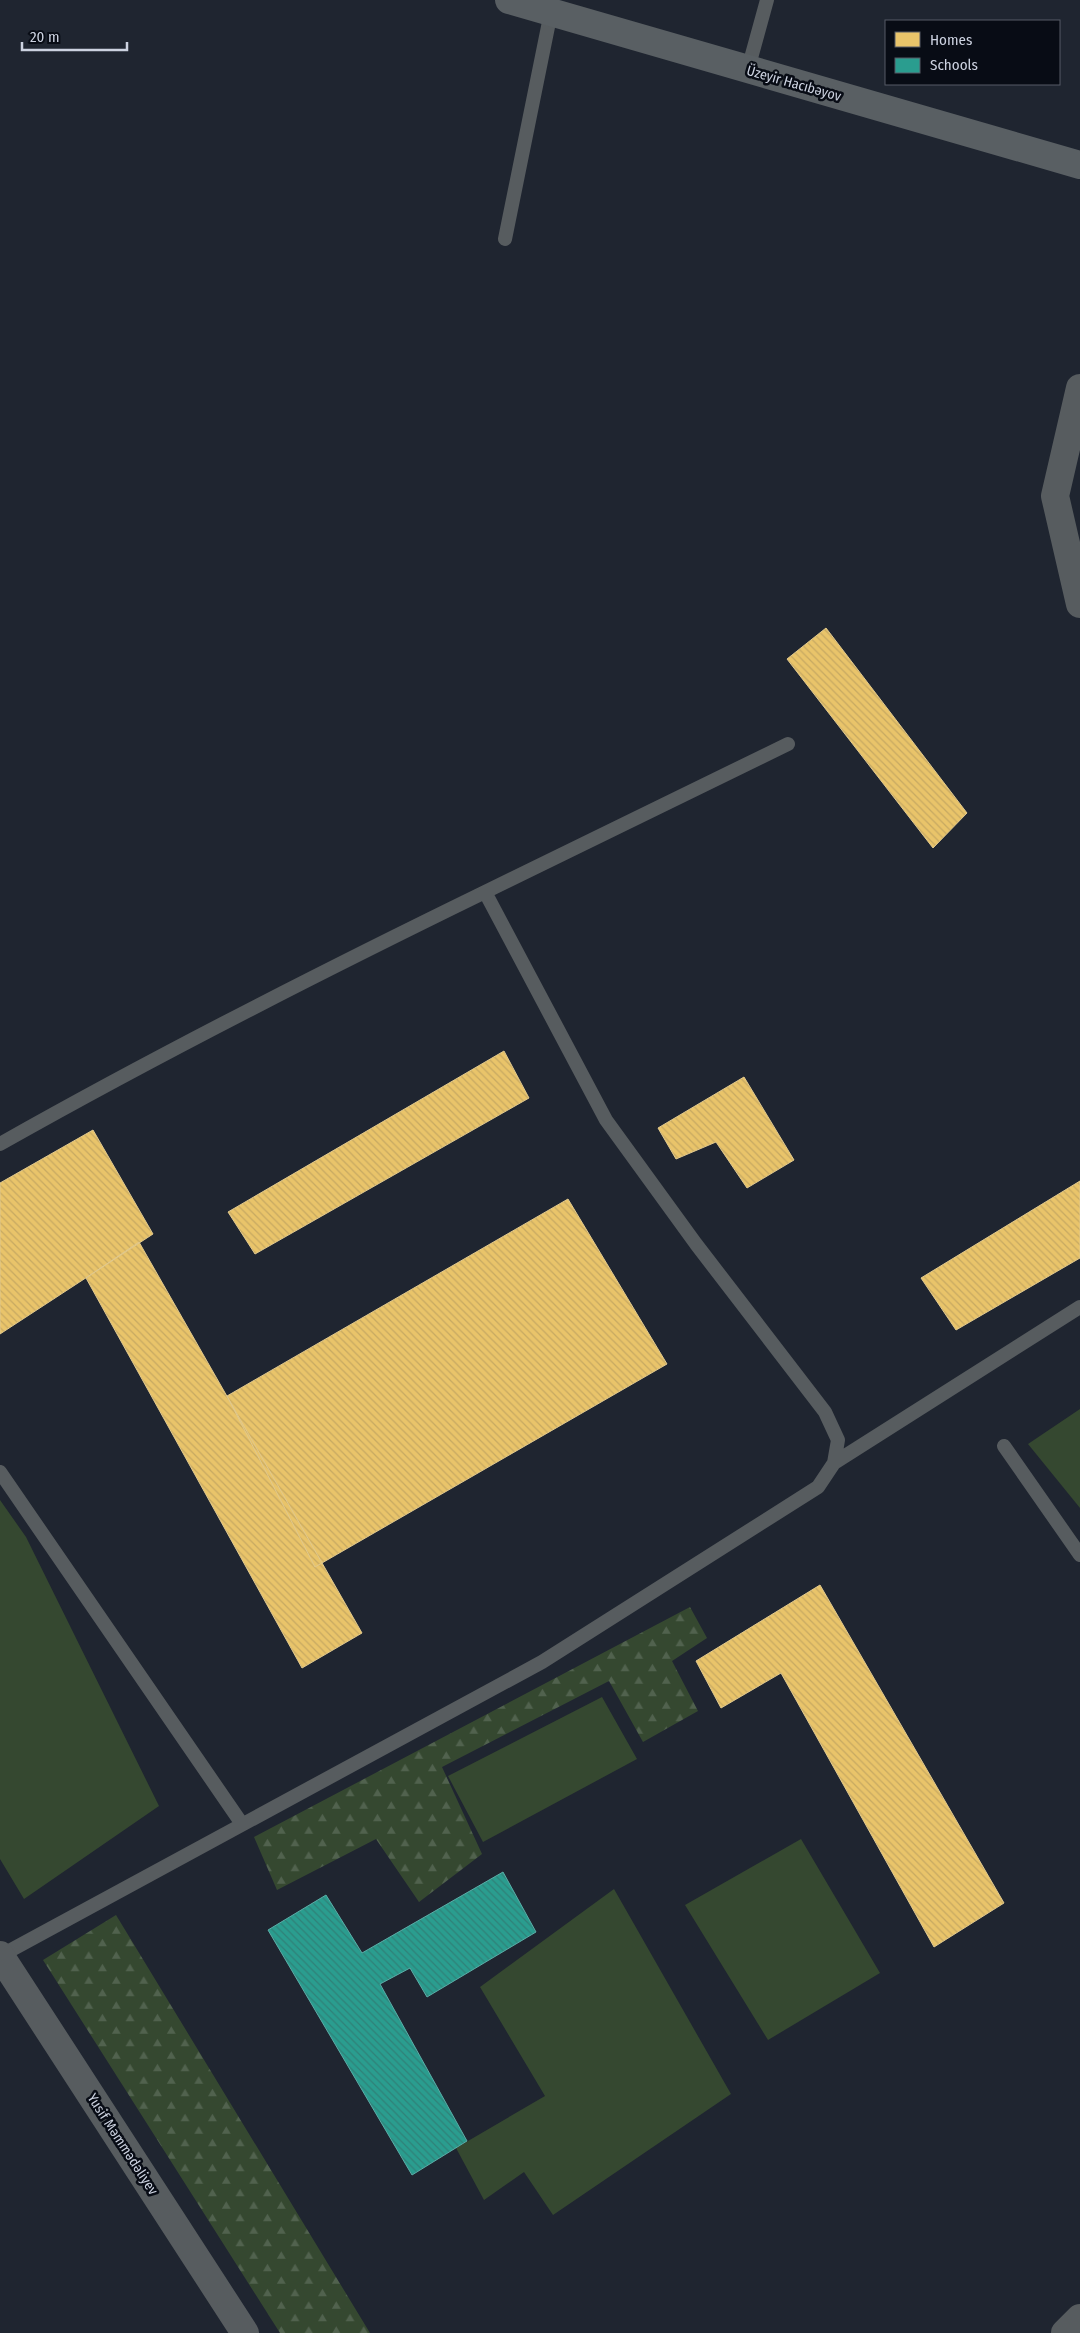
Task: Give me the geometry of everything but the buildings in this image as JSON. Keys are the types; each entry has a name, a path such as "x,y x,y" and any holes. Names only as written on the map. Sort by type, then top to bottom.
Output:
{"main road":[{"name":"Üzeyir Hacıbəyov","path":"509,0 1080,165"}],"street":[{"path":"1080,388 1055,496 1080,604"},
{"name":"Yusif Məmmədəliyev","path":"0,1955 245,2333"},
{"path":"1065,2333 1080,2318"}],"lane":[{"path":"748,69 768,0"},
{"path":"505,239 551,12"},
{"path":"0,1144 97,1090 365,950 788,744"},
{"path":"0,1955 542,1662 818,1487 834,1463 838,1440 825,1412 696,1244 606,1120 485,892"},
{"path":"834,1463 1080,1307"},
{"path":"1004,1446 1080,1554"},
{"path":"0,1472 242,1824"}],"green space":[{"path":"1080,1409 1080,1508 1028,1444"},
{"path":"0,1500 26,1537 159,1806 24,1899 0,1859"},
{"path":"690,1607 707,1638 672,1661 698,1711 643,1742 609,1681 442,1767 482,1854 419,1902 376,1839 277,1890 254,1837"},
{"path":"602,1697 637,1759 483,1842 448,1776"},
{"path":"801,1839 880,1973 768,2040 685,1905"},
{"path":"614,1889 731,2094 553,2215 524,2172 484,2200 456,2148 545,2096 480,1987"},
{"path":"116,1915 370,2333 280,2333 43,1960"}]}
